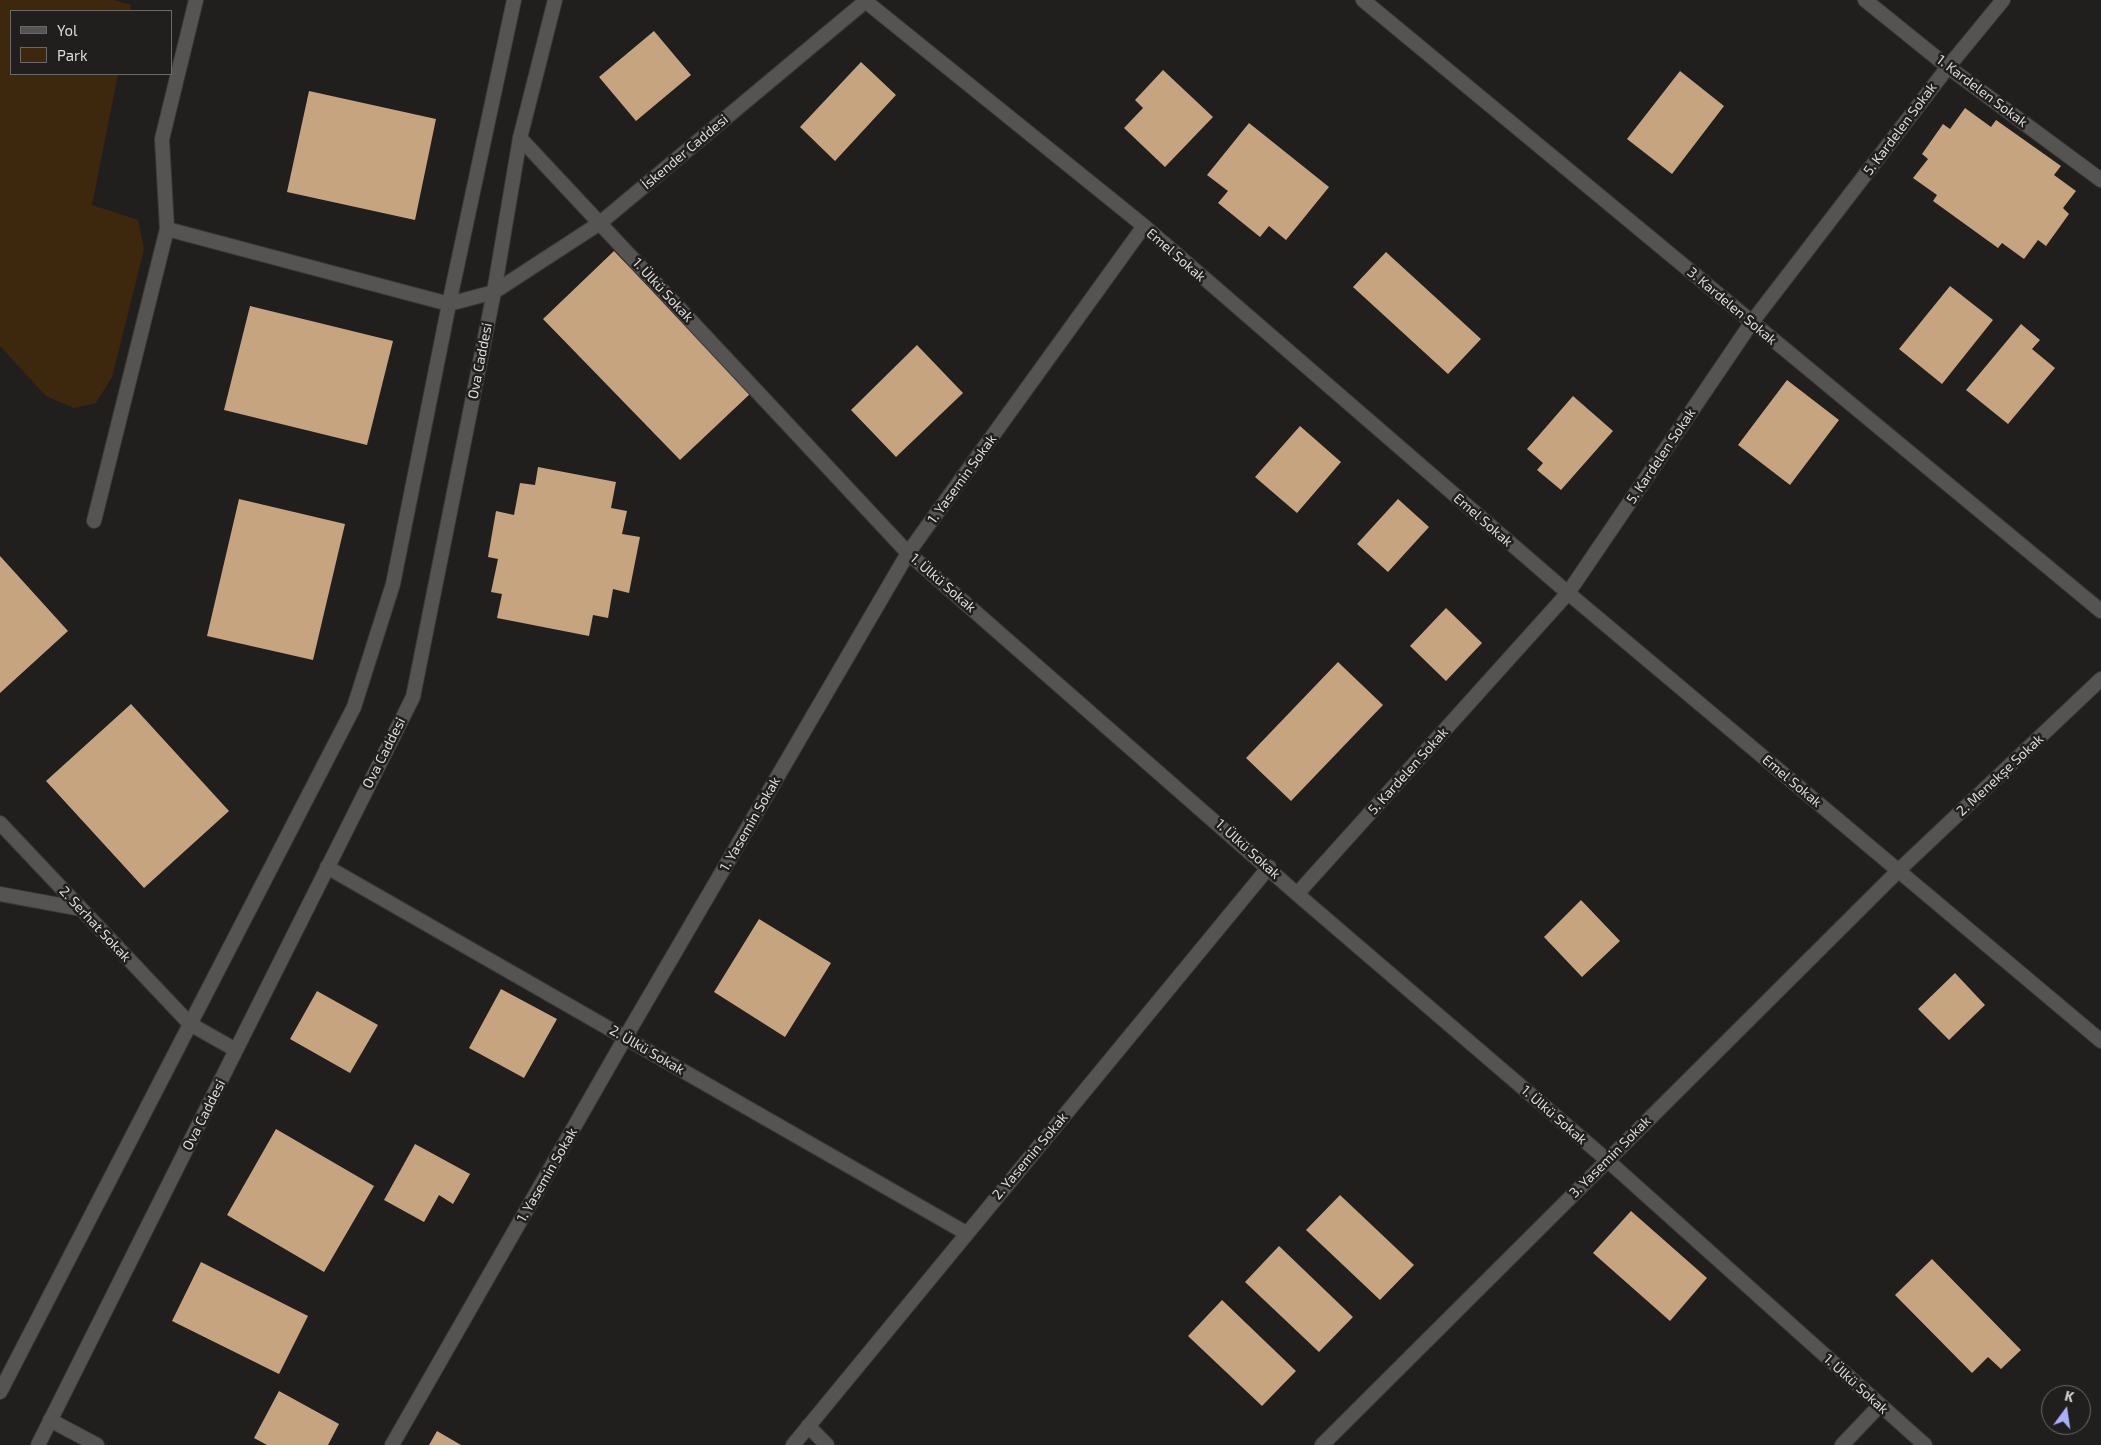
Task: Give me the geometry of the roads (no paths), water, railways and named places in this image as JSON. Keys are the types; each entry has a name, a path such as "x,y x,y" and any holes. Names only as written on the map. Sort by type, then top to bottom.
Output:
{"street":[{"path":"94,521 167,229 162,139 196,0"},
{"path":"0,1392 354,707 393,584 449,304 514,0"},
{"name":"Ova Caddesi","path":"38,1445 413,697 494,292 520,138 555,0"},
{"name":"3. Kardelen Sokak","path":"1363,0 2101,611"},
{"name":"1. Kardelen Sokak","path":"1865,0 1948,66 2101,180"},
{"name":"5. Kardelen Sokak","path":"1297,894 1568,593 1752,322 1948,66 2003,0"},
{"name":"İskender Caddesi","path":"449,304 494,292 600,223 865,1"},
{"name":"Emel Sokak","path":"865,1 1144,226 1568,593 2101,1041"},
{"name":"1. Ülkü Sokak","path":"520,138 908,553 1297,894 1607,1160 1925,1445"},
{"name":"1. Yasemin Sokak","path":"392,1445 625,1038 908,553 1144,226"},
{"path":"167,229 449,304"},
{"name":"2. Menekşe Sokak","path":"1899,870 2101,680"},
{"name":"2. Serhat Sokak","path":"0,823 190,1024 236,1050"},
{"name":"2. Ülkü Sokak","path":"327,867 966,1233"},
{"name":"2. Yasemin Sokak","path":"793,1445 1268,867"},
{"name":"3. Yasemin Sokak","path":"1322,1445 1899,870"},
{"path":"0,894 82,909"},
{"path":"1842,1445 1880,1405"},
{"path":"50,1420 97,1445"},
{"path":"808,1426 827,1445"}]}
